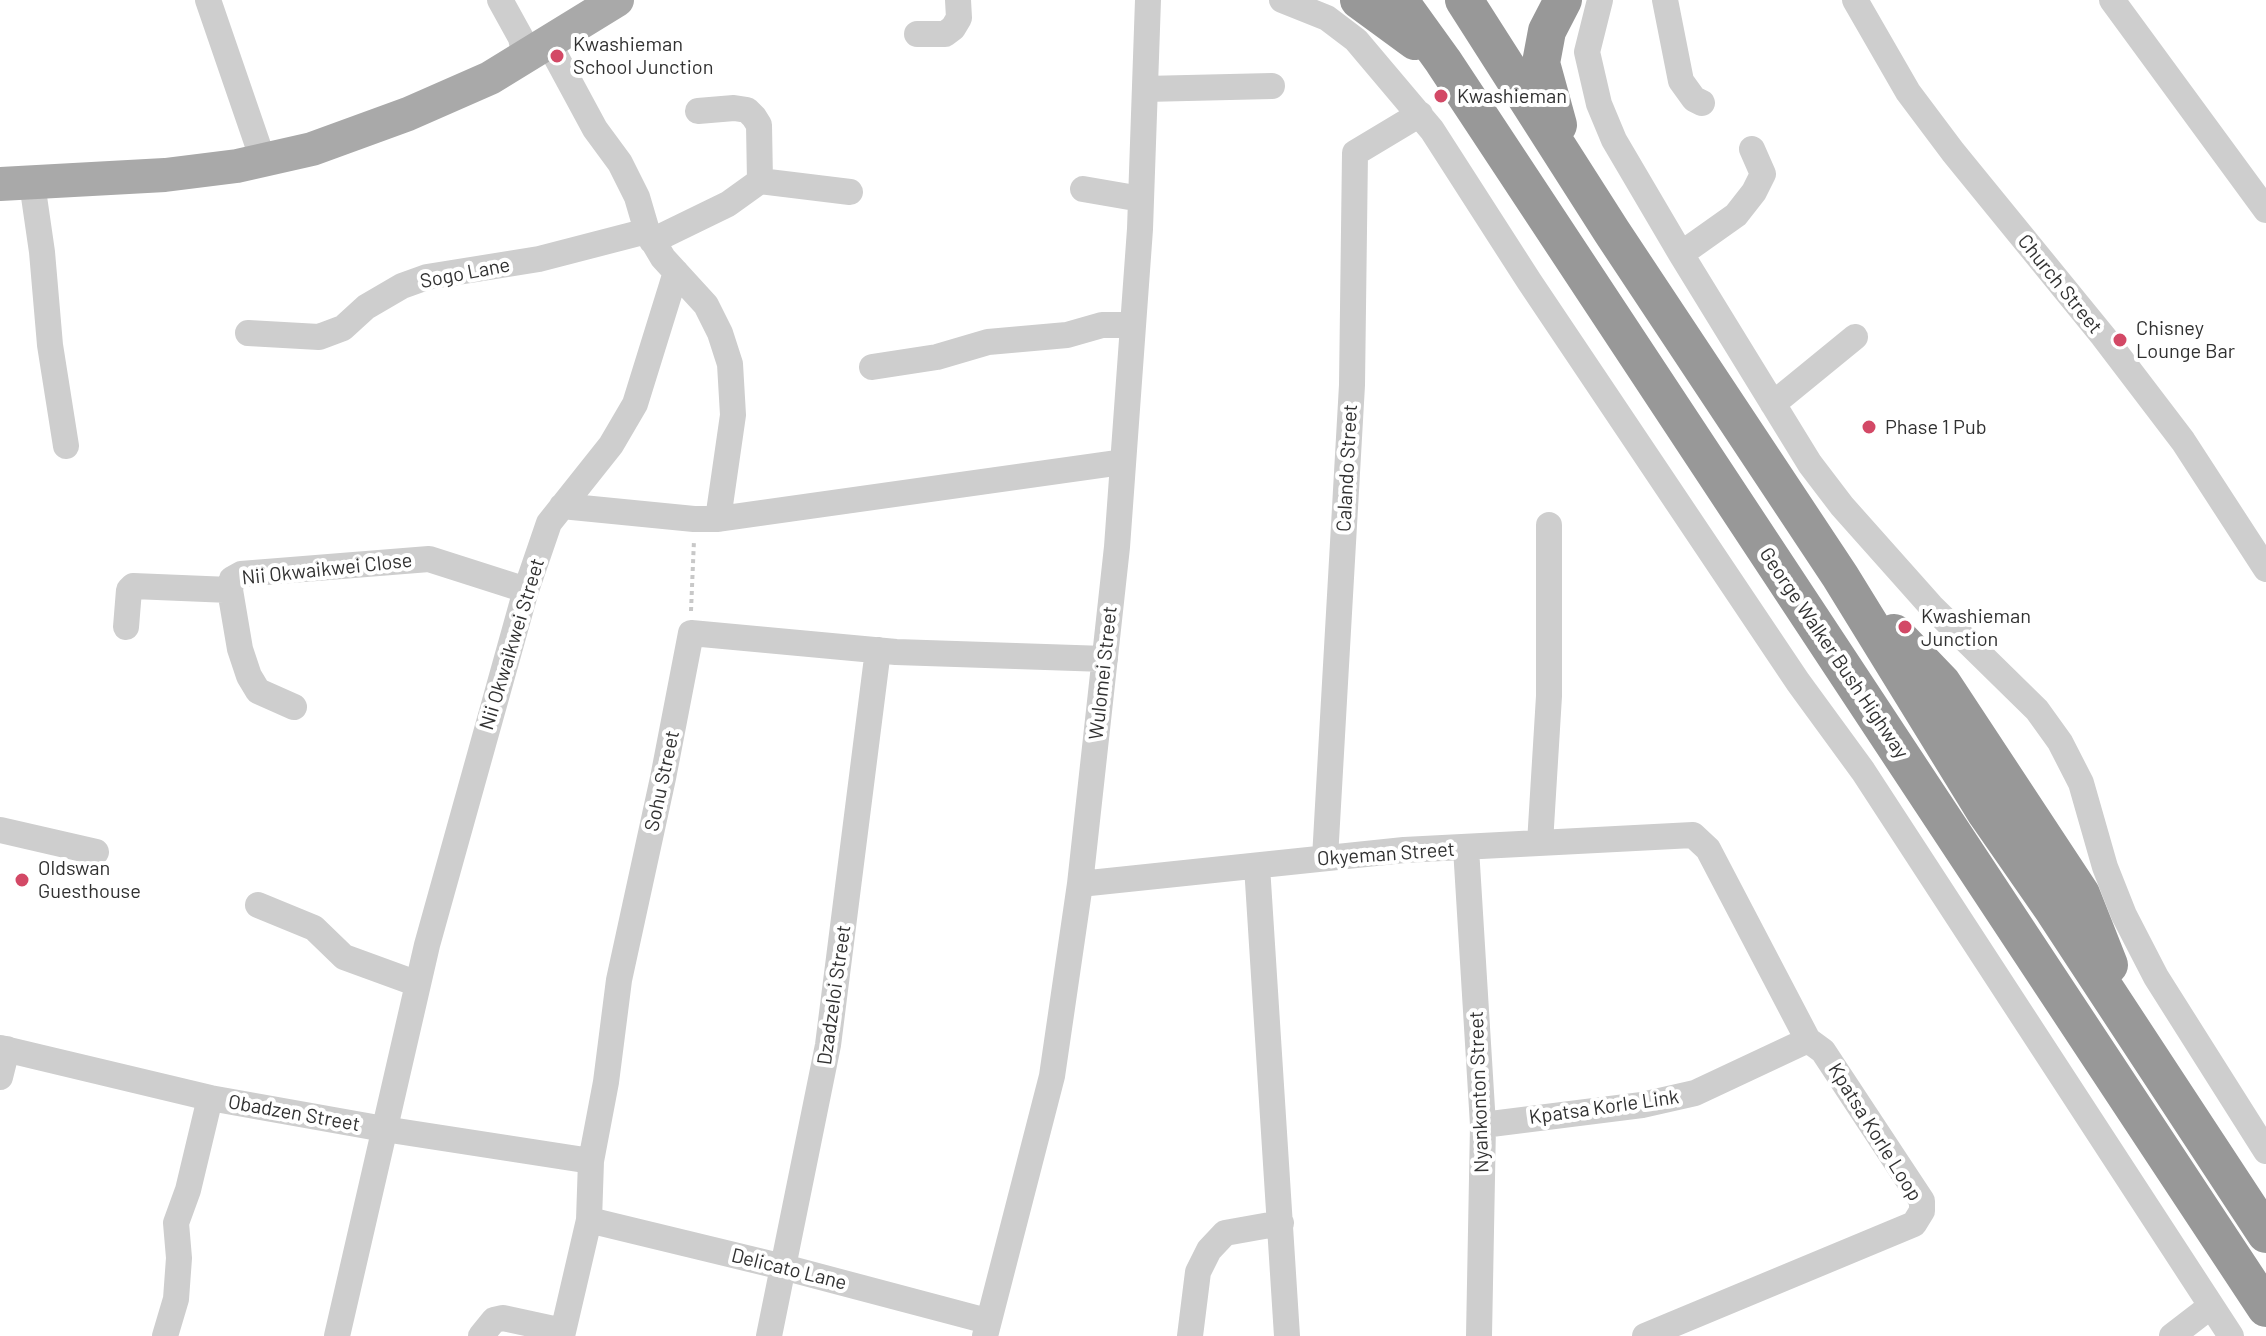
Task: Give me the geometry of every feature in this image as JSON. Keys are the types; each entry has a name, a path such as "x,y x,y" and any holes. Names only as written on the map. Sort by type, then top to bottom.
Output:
{"highway":[{"path":"1359,0 1443,61"},
{"name":"George Walker Bush Highway","path":"1399,0 1443,61 2266,1308"},
{"path":"1464,0 1840,576 1942,683 2081,894 2138,1038 2266,1234"},
{"path":"1563,0 1547,31 1541,63 1570,166"}],"main road":[{"path":"16,184 165,175 312,149 408,114 490,78 617,0"}],"street":[{"path":"208,0 263,160"},
{"path":"500,0 521,38 536,50 620,163 637,197 650,236 676,272 706,305 720,333 730,364 733,415 706,519"},
{"path":"917,34 945,34 953,28 959,18 958,0"},
{"name":"Wulomei Street","path":"986,1329 1052,1076 1080,884 1117,547 1141,199 1148,0"},
{"path":"1282,0 1327,18 1356,40 1420,114 1798,682 1863,771 2231,1336"},
{"path":"1600,0 1587,52 1599,104 1614,140 1810,464 1842,506 1931,606 2037,710 2060,742 2081,783 2105,867 2130,928 2156,977 2266,1151"},
{"path":"1665,0 1681,81 1688,93 1702,103"},
{"name":"Church Street","path":"1855,0 1908,92 2183,441 2266,569"},
{"path":"2112,0 2266,210"},
{"path":"1145,89 1272,86"},
{"path":"698,111 734,108 747,110 754,117 759,125 760,181 850,192"},
{"name":"Calando Street","path":"1325,858 1352,385 1355,153 1420,114"},
{"path":"1681,254 1736,215 1754,192 1763,174 1752,149"},
{"name":"Sogo Lane","path":"248,333 319,337 343,328 366,307 402,286 427,277 539,259 650,236 728,204 760,181"},
{"path":"16,184 42,252 50,345 66,446"},
{"path":"1083,189 1141,199"},
{"name":"Nii Okwaikwei Street","path":"337,1336 418,984 526,590 549,523 611,445 635,404 676,272"},
{"path":"872,367 937,357 988,342 1067,335 1102,325 1133,325"},
{"path":"1773,404 1855,337"},
{"path":"562,506 706,519 1123,462"},
{"path":"1540,843 1549,696 1549,525"},
{"name":"Nii Okwaikwei Close","path":"294,707 258,691 240,649 230,590 232,579 241,574 429,559 526,590"},
{"path":"126,627 129,590 133,586 230,590"},
{"path":"691,633 878,650 1105,659"},
{"name":"Sohu Street","path":"563,1334 589,1220 591,1161 606,1082 619,980 691,633"},
{"name":"Dzadzeloi Street","path":"769,1336 828,1045 878,650"},
{"path":"0,830 96,852"},
{"name":"Okyeman Street","path":"1080,884 1404,850 1693,835"},
{"name":"Kpatsa Korle Loop","path":"1645,1336 1914,1224 1919,1218 1922,1201 1823,1051 1808,1040 1708,849 1693,835"},
{"name":"Nyankonton Street","path":"1466,848 1483,1125 1479,1336"},
{"path":"1257,866 1287,1336"},
{"path":"258,905 314,928 333,950 344,957 418,984"},
{"name":"Kpatsa Korle Link","path":"1483,1125 1642,1105 1695,1093 1808,1040"},
{"path":"0,1077 4,1048"},
{"name":"Obadzen Street","path":"4,1048 210,1098 591,1161"},
{"path":"165,1336 176,1299 179,1258 176,1223 188,1190 210,1098"},
{"name":"Delicato Lane","path":"589,1220 783,1267 986,1329"},
{"path":"1190,1336 1198,1272 1209,1250 1225,1233 1281,1223"},
{"path":"2185,1332 2211,1306"},
{"path":"481,1336 494,1320 503,1318 563,1334"}],"path":[{"path":"691,633 706,519"}],"place":[{"name":"Kwashieman School Junction","path":"557,56"},
{"name":"Kwashieman","path":"1441,96"},
{"name":"Chisney Lounge Bar","path":"2120,340"},
{"name":"Phase 1 Pub","path":"1869,427"},
{"name":"Kwashieman Junction","path":"1905,627"},
{"name":"Oldswan Guesthouse","path":"22,880"}]}
